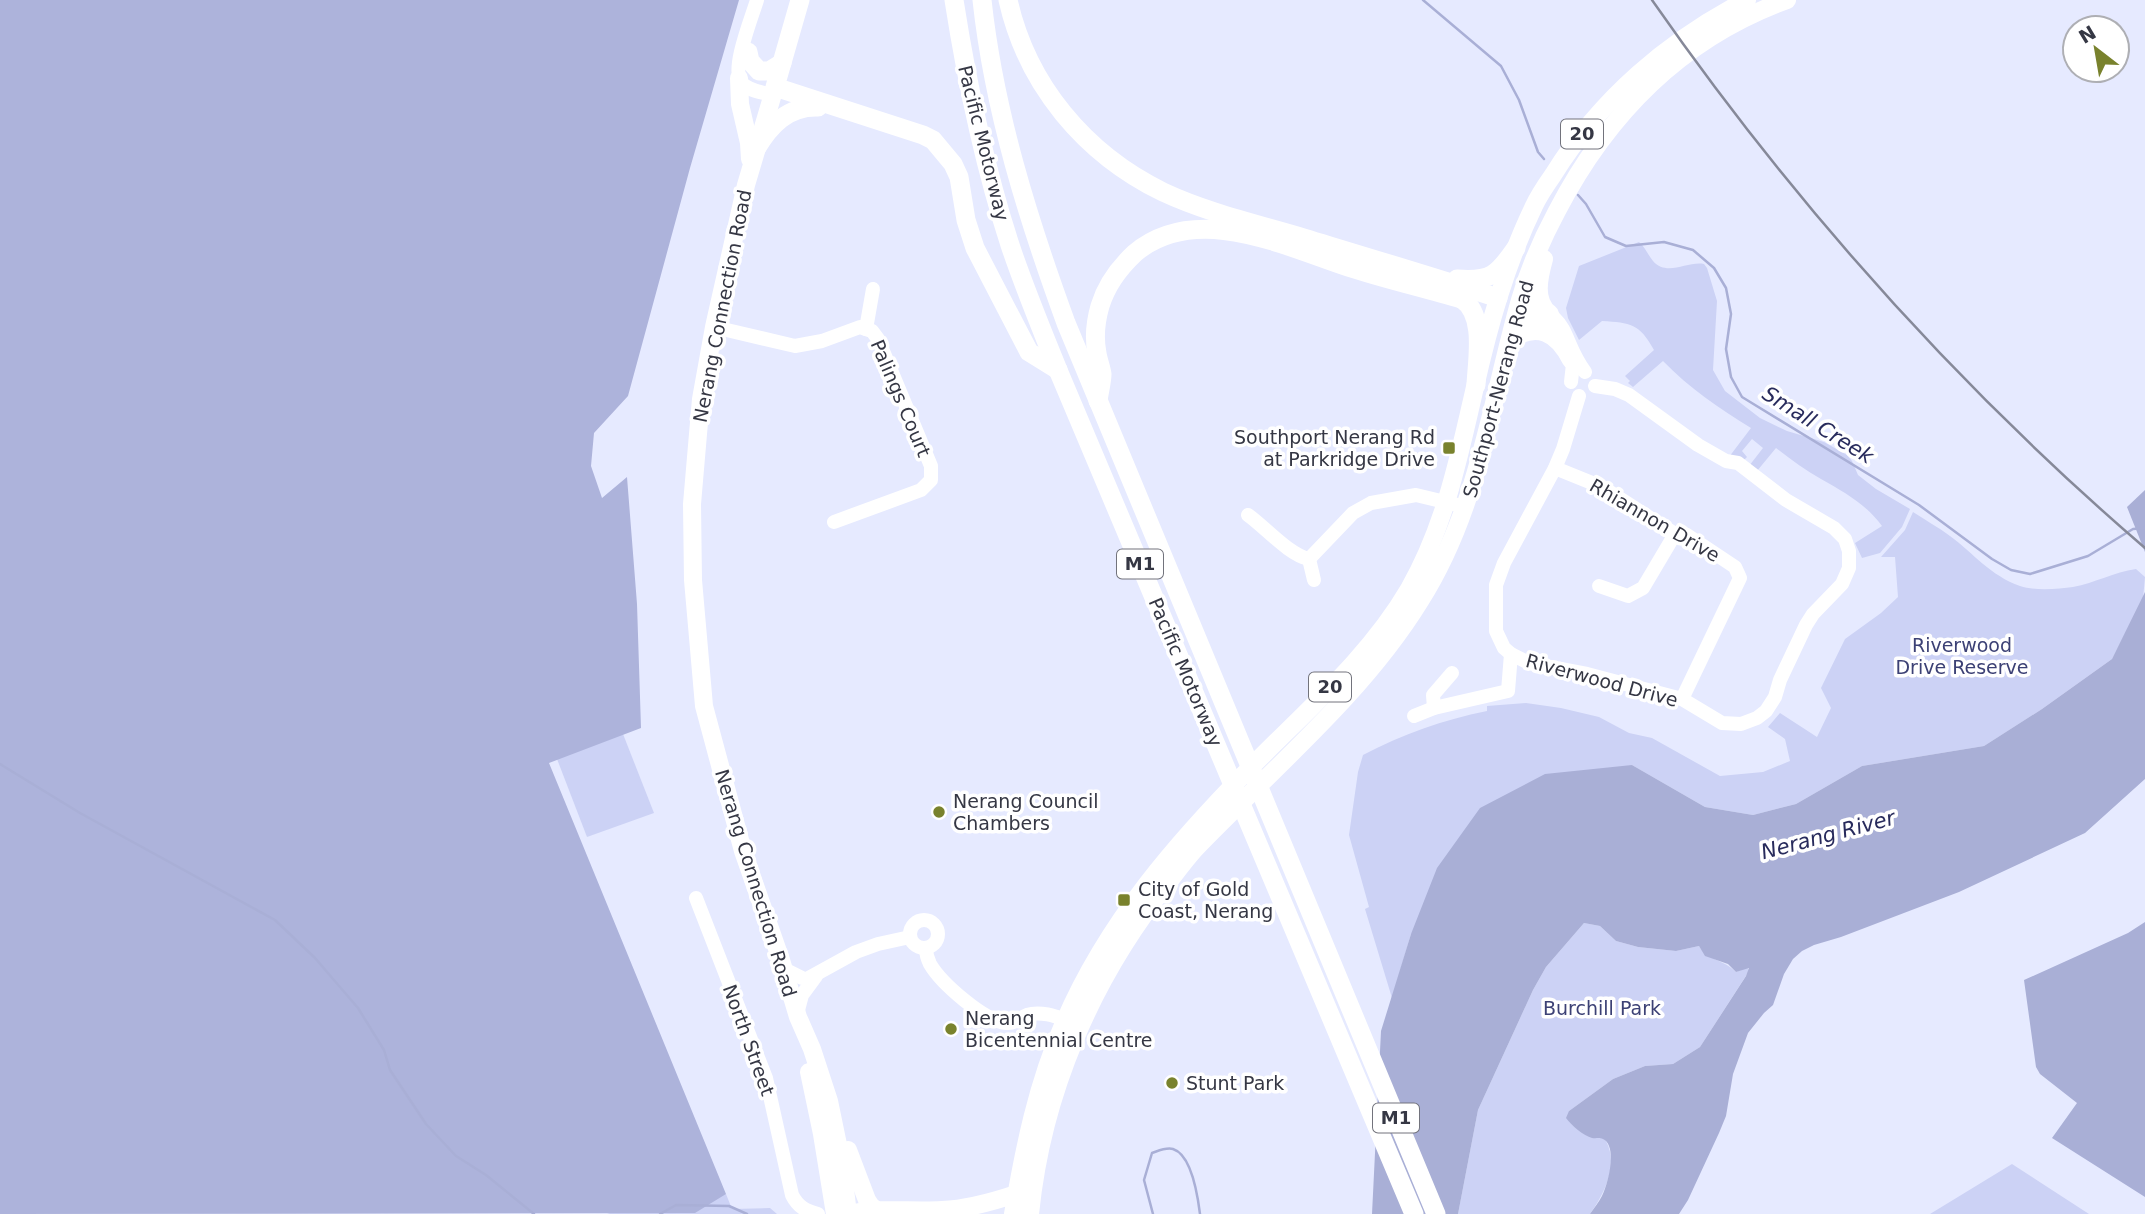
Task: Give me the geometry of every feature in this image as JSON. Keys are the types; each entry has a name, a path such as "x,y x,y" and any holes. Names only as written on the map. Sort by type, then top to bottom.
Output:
{"highway":[{"path":"800,0 774,91 923,135 933,141 953,164 959,177 966,220 975,248 1029,352 1058,370"},
{"name":"Pacific Motorway","path":"954,0 978,131 1015,259 1058,370 1414,1214"},
{"name":"Pacific Motorway","path":"982,0 997,90 1016,172 1047,273 1097,402 1271,813 1436,1214"},
{"path":"1008,0 1021,44 1048,95 1091,144 1123,169 1164,192 1193,204 1432,276 1497,303"},
{"path":"748,52 750,61 762,72 782,63"},
{"path":"756,149 768,130 781,117 799,108 828,108"},
{"path":"1097,402 1102,375 1096,352 1096,333 1105,293 1119,270 1139,250 1179,232 1212,228 1243,233 1462,299 1497,303"},
{"path":"1432,276 1470,280 1490,276 1502,267 1516,247"},
{"path":"1462,299 1471,307 1477,322 1476,385"}],"main road":[{"name":"Southport-Nerang Road","path":"1030,1214 1024,1195 1028,1132 1036,1101 1073,1023 1105,944 1155,872 1196,824 1360,657 1388,623 1430,551 1463,444 1497,303 1535,202 1566,153 1607,104 1676,43 1721,13 1747,0"},
{"name":"Southport-Nerang Road","path":"1073,1023 1093,1000 1123,945 1192,852 1380,659 1430,586 1454,538 1478,470 1518,308 1536,256 1588,156 1629,103 1682,58 1724,30 1787,0"},
{"path":"739,78 740,104 749,143 750,170"},
{"name":"Nerang Connection Road","path":"774,91 750,170 714,327 701,399 692,504 693,580 704,706 743,851 829,1101 849,1214"},
{"path":"1550,314 1541,303 1539,281 1555,215"},
{"path":"1497,303 1518,308"},
{"path":"1510,340 1528,331 1543,331 1562,345 1571,360"},
{"name":"Nerang Connection Road","path":"798,1016 835,1214"},
{"path":"829,1101 867,1200 877,1210"},
{"name":"Southport-Nerang Road","path":"1013,1214 1024,1195"},
{"path":"849,1214 877,1210 963,1208 1024,1195 1020,1214"}],"street":[{"path":"757,0 739,61 739,78 751,89 774,91"},
{"path":"750,24 747,67 751,78 774,91"},
{"path":"866,329 873,289"},
{"path":"1533,306 1550,314 1565,331 1578,361 1585,372 1593,377 1595,386 1591,394 1579,396 1573,392 1571,360 1563,342 1550,326 1518,308 1533,306"},
{"name":"Palings Court","path":"714,327 795,346 822,341 860,327 872,331 878,339 931,466 931,480 921,490 834,522"},
{"path":"1571,382 1574,375 1585,372"},
{"name":"Riverwood Drive","path":"1579,396 1555,468 1504,563 1496,585 1496,631 1504,648 1529,663 1587,674 1682,699 1722,723 1741,724 1757,719 1775,697 1780,680 1806,625 1842,584 1849,568 1849,551 1845,539 1835,528 1786,500 1738,463 1726,461 1698,444 1625,393 1595,386"},
{"name":"Rhiannon Drive","path":"1555,468 1602,487 1675,534 1687,535 1735,567 1740,579 1682,699"},
{"path":"1309,559 1353,513 1371,503 1416,495 1466,507"},
{"path":"1248,515 1289,548 1309,559"},
{"path":"1599,586 1628,596 1643,588 1675,534"},
{"path":"1309,559 1314,580"},
{"path":"1414,716 1434,708 1508,691 1511,654"},
{"path":"1434,708 1433,695 1452,673"},
{"name":"North Street","path":"696,898 766,1078 792,1195 804,1210 818,1214"},
{"path":"920,920 935,924 939,931 938,939 926,948 913,943 910,937 912,926 920,920"},
{"path":"784,969 803,979 816,976 856,952 910,937"},
{"path":"926,948 934,970 969,1003 991,1019 1013,1023 1026,1015 1036,1013 1073,1023"},
{"path":"798,1016 802,995 816,976"}],"green space":[{"path":"1639,242 1653,261 1664,268 1704,264 1707,268 1717,301 1713,370 1725,391 1760,418 1787,431 1824,442 1847,455 1858,475 1910,509 1902,527 1880,553 1862,558 1855,543 1882,526 1869,511 1776,448 1757,471 1749,466 1763,448 1752,439 1742,451 1747,457 1743,461 1729,457 1751,428 1705,397 1663,361 1633,387 1628,383 1630,381 1625,376 1654,350 1639,329 1627,324 1602,321 1579,340 1566,308 1579,266"},
{"name":"Riverwood Drive Reserve","path":"1913,512 1950,536 2000,576 2026,588 2073,587 2136,569 2145,577 2143,599 2112,659 1984,746 1862,766 1796,804 1753,815 1705,807 1632,765 1411,934 1392,998 1365,909 1369,907 1349,835 1363,755 1424,728 1487,711 1487,706 1526,703 1599,717 1629,733 1652,738 1720,776 1763,772 1790,761 1785,739 1768,727 1780,713 1817,737 1831,708 1821,688 1845,639 1898,597 1895,557 1881,557 1905,530"},
{"path":"623,734 654,813 587,837 557,759"},
{"name":"Burchill Park","path":"1584,923 1600,926 1616,941 1638,947 1676,951 1699,946 1707,955 1736,972 1748,967 1749,971 1700,1047 1673,1064 1645,1066 1613,1079 1569,1111 1606,1141 1610,1150 1608,1179 1590,1214 1458,1214 1478,1110 1546,967"},
{"path":"2012,1164 2089,1214 1930,1214"},
{"path":"726,1194 732,1209 770,1208 777,1214 607,1214 639,1203"}],"shaded area":[{"path":"0,0 739,0 628,396 594,433 591,466 602,498 627,477 637,604 641,728 549,763 726,1194 695,1213 0,1214"}],"water":[{"path":"2145,490 2145,552 2127,507"},
{"name":"Nerang River","path":"2145,592 2145,779 2085,833 1959,892 1814,945 1793,959 1784,974 1773,1005 1748,1033 1733,1074 1726,1116 1679,1214 1590,1214 1607,1183 1610,1149 1603,1139 1585,1135 1566,1118 1569,1111 1613,1079 1645,1066 1673,1064 1700,1047 1749,968 1736,972 1728,964 1705,956 1699,946 1676,951 1638,947 1616,941 1600,926 1584,923 1546,967 1478,1110 1458,1214 1372,1214 1381,1031 1411,934 1437,868 1480,808 1545,774 1632,765 1705,807 1753,815 1796,804 1862,766 1984,746 2112,659"},
{"path":"2145,922 2145,1197 2052,1138 2077,1103 2040,1074 2036,1067 2024,980 2128,933"}],"waterway":[{"name":"Small Creek","path":"1423,0 1501,66 1519,100 1538,152 1544,159"},
{"name":"Small Creek","path":"1578,195 1605,237 1626,246 1664,242 1693,250 1714,268 1726,288 1731,314 1726,349 1731,377 1742,397 1919,505 1992,559 2011,570 2030,574 2088,556 2133,529 2145,528"},
{"path":"0,764 80,813 275,920 315,958 358,1008 384,1050 390,1070 426,1124 456,1156 486,1175 534,1214"},
{"path":"1153,1214 1144,1180 1152,1153 1168,1148 1180,1153 1185,1159 1196,1188 1200,1214"},
{"path":"660,1214 676,1205 729,1206 747,1214"}],"railway":[{"path":"1652,0 1762,148 1820,220 1881,289 2009,423 2145,548"}],"place":[{"name":"Southport Nerang Rd at Parkridge Drive","path":"1449,448"},
{"name":"Nerang Council Chambers","path":"939,812"},
{"name":"City of Gold Coast, Nerang","path":"1124,900"},
{"name":"Nerang Bicentennial Centre","path":"951,1029"},
{"name":"Stunt Park","path":"1172,1083"}]}
